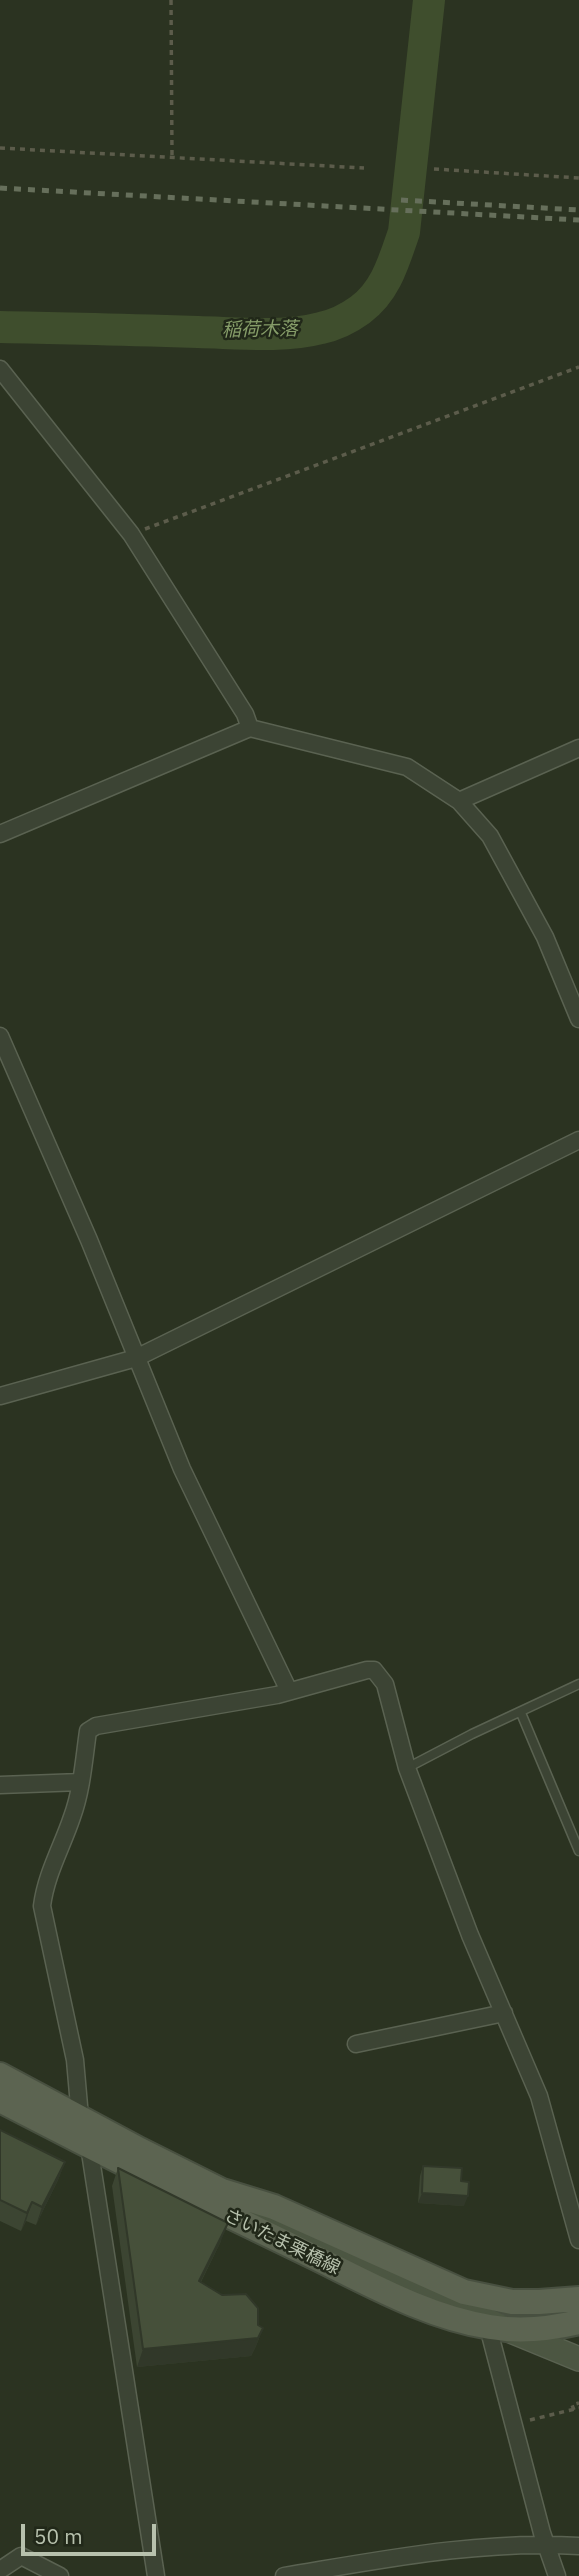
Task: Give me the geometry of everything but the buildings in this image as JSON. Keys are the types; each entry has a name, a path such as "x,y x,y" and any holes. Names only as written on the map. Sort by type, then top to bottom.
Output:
{"main road":[{"name":"さいたま栗橋線","path":"0,2074 222,2191 274,2207 464,2292 513,2302 579,2299"},
{"name":"さいたま栗橋線","path":"0,2100 149,2178 435,2313 497,2328 540,2329 579,2322"}],"street":[{"path":"0,369 131,534 241,708 250,728"},
{"path":"0,834 250,728 407,767 459,801 490,836 539,926 579,1019"},
{"path":"459,801 579,748"},
{"path":"0,1036 89,1240 182,1469 289,1691"},
{"path":"0,1396 136,1358 579,1140"},
{"path":"80,2117 75,2060 42,1906 45,1883 72,1816 81,1782 88,1731 96,1726 289,1691 374,1670 386,1684 407,1769 470,1935 539,2096 579,2240"},
{"path":"0,1785 81,1782"},
{"path":"356,2044 504,2013"},
{"path":"89,2146 156,2576"},
{"path":"222,2191 249,2209 497,2328 579,2359"},
{"path":"497,2328 516,2347 579,2374"},
{"path":"497,2328 545,2544 557,2576"},
{"path":"579,2333 579,2344"},
{"path":"284,2576 421,2553 545,2544 579,2546"},
{"path":"0,2570 21,2556 60,2576"}],"lane":[{"path":"407,1769 472,1734 579,1685"},
{"path":"521,1713 579,1851"}],"path":[{"path":"171,0 172,156"},
{"path":"0,148 363,168"},
{"path":"434,169 579,178"},
{"path":"131,534 579,367"},
{"path":"519,2423 577,2407"}],"waterway":[{"name":"稲荷木落","path":"0,327 276,334 326,327 360,310 383,285 404,232 429,0"}],"railway":[{"path":"0,188 579,220"},
{"path":"401,200 579,210"}]}
